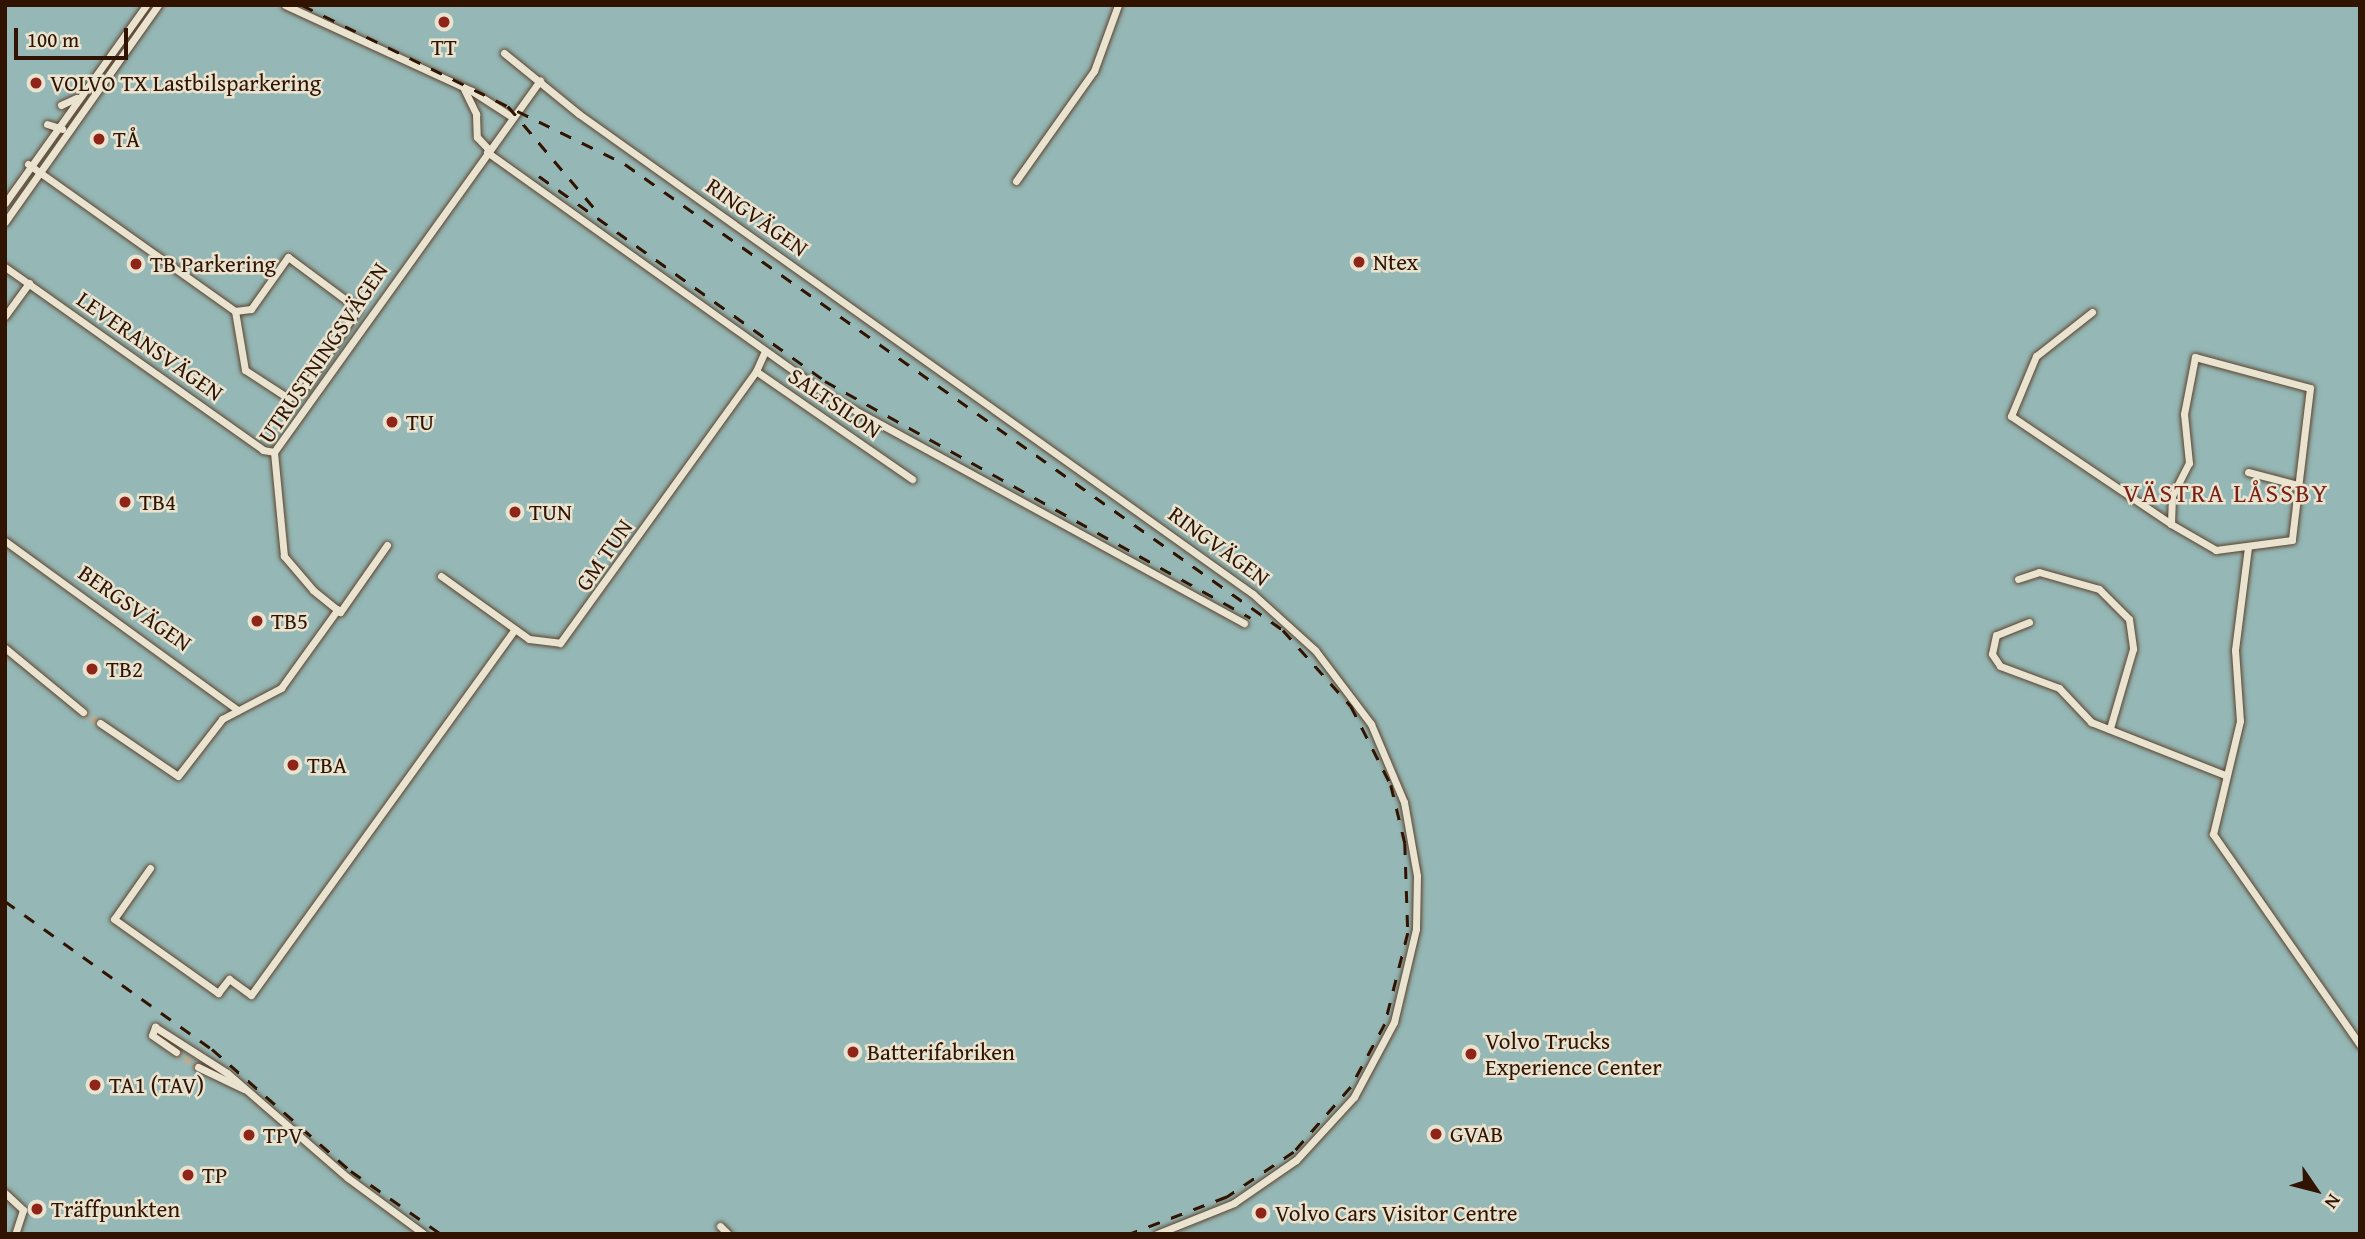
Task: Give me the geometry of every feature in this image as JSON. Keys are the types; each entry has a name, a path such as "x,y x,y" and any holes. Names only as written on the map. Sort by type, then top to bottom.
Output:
{"street":[{"path":"5,222 47,142 59,129 146,5"},
{"path":"5,203 82,114 158,5"},
{"path":"285,5 463,89 512,117 540,80"},
{"path":"1016,181 1094,71 1118,5"},
{"name":"RINGVÄGEN","path":"504,53 579,114 1253,594 1334,672 1383,746 1412,833 1417,905 1409,972 1384,1045 1354,1097 1296,1160 1228,1206 1157,1234"},
{"path":"61,105 71,104 89,86"},
{"path":"463,89 477,114 477,137 487,150 831,397 1244,623"},
{"path":"5,215 35,168 82,114"},
{"name":"UTRUSTNINGSVÄGEN","path":"339,611 284,556 274,452 512,117"},
{"path":"5,196 35,168 47,142 47,124 59,129 70,125"},
{"path":"35,168 235,311 251,309 288,257 358,309 302,391 288,398 246,370 235,311"},
{"name":"LEVERANSVÄGEN","path":"5,267 263,450 274,452"},
{"path":"5,316 29,283"},
{"path":"2092,312 2036,356 2011,416 2204,547 2248,547 2292,540 2310,388 2195,357 2185,414 2189,463 2172,496 2171,524"},
{"name":"SALTSILON","path":"765,351 756,371 912,479"},
{"name":"GM TUN","path":"441,576 515,629 542,644 570,636 756,371"},
{"path":"2248,472 2298,485"},
{"name":"BERGSVÄGEN","path":"5,541 204,679 239,710"},
{"path":"100,723 177,776 222,719 281,688 387,545"},
{"path":"2248,547 2235,650 2242,702 2212,822 2217,845 2360,1045"},
{"path":"2018,579 2039,572 2099,589 2129,619 2133,649 2110,728"},
{"path":"2029,622 1996,635 1995,661 2059,688 2091,722 2225,775"},
{"path":"150,868 114,919 218,993 229,978 251,995 515,629"},
{"path":"5,648 83,712"},
{"path":"176,1052 151,1031 173,1035 248,1091 348,1178 424,1234"},
{"path":"198,1067 248,1091"},
{"path":"5,1193 23,1210 15,1234"},
{"path":"720,1226 727,1234"}],"water":[{"path":"5,5 2360,5 2360,1234 5,1234"}],"tunnel":[{"path":"83,712 100,723"},
{"path":"176,1052 198,1067"}],"railway":[{"path":"302,5 625,164 1283,630 1351,706 1391,785 1405,843 1408,933 1385,1024 1351,1087 1294,1152 1227,1197 1130,1234"},
{"path":"508,106 596,210"},
{"path":"539,176 825,381 1251,618"},
{"path":"5,901 212,1049 351,1171 441,1234"}],"place":[{"name":"TT","path":"444,22"},
{"name":"VOLVO TX Lastbilsparkering","path":"36,83"},
{"name":"TÅ","path":"99,139"},
{"name":"Ntex","path":"1359,262"},
{"name":"TB Parkering","path":"136,264"},
{"name":"TU","path":"392,422"},
{"name":"TB4","path":"125,502"},
{"name":"TUN","path":"515,512"},
{"name":"TB5","path":"257,621"},
{"name":"TB2","path":"92,669"},
{"name":"TBA","path":"293,765"},
{"name":"Batterifabriken","path":"853,1052"},
{"name":"Volvo Trucks Experience Center","path":"1471,1054"},
{"name":"TA1 (TAV)","path":"95,1085"},
{"name":"GVAB","path":"1436,1134"},
{"name":"TPV","path":"249,1135"},
{"name":"TP","path":"188,1175"},
{"name":"Träffpunkten","path":"37,1209"},
{"name":"Volvo Cars Visitor Centre","path":"1261,1213"}],"district":[{"name":"VÄSTRA LÅSSBY","path":"2226,493"}]}
